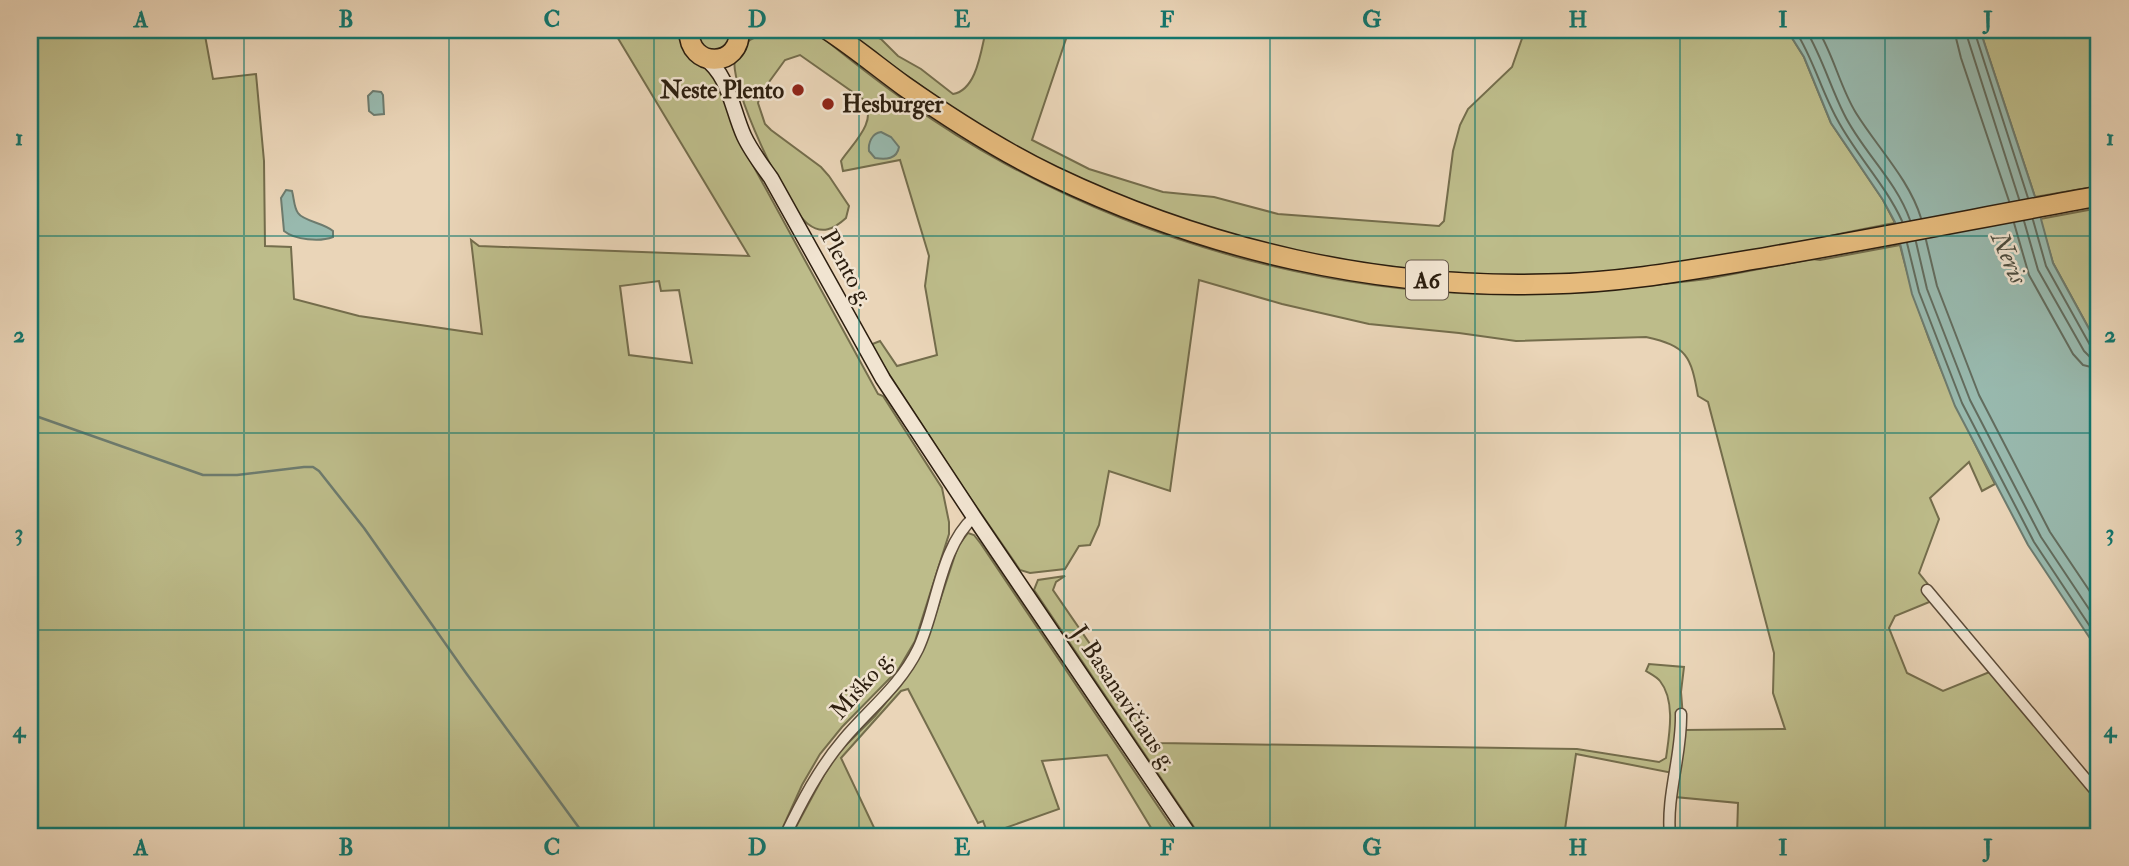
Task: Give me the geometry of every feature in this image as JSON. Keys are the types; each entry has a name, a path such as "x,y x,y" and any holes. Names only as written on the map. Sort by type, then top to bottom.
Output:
{"highway":[{"path":"689,30 692,47 705,58 719,59 736,42 754,30"},
{"name":"A6","path":"828,30 949,116 1051,175 1157,220 1208,237 1284,258 1345,270 1424,280 1504,285 1660,275 2097,197"}],"main road":[{"name":"Plento g.","path":"736,42 730,69 736,93 771,178 883,379 974,517"},
{"name":"Plento g.","path":"705,58 721,74 744,136 771,178"},
{"name":"J. Basanavičiaus g.","path":"974,517 1190,836"}],"street":[{"name":"Miško g.","path":"785,836 828,758 844,738 885,698 907,668 925,631 952,548 965,526 974,517"},
{"path":"1927,590 2099,795"},
{"path":"1670,836 1670,805 1681,714"}],"shaded area":[{"path":"47,30 204,30 213,79 256,74 264,161 265,246 291,247 294,299 359,316 482,334 471,240 479,246 749,256 613,30 682,30 714,70 749,158 878,394 883,396 942,488 949,522 949,534 915,641 898,670 842,727 820,754 802,785 779,836 30,836 30,33","holes":["659,281 661,291 679,290 692,363 629,355 620,286"]},
{"path":"696,30 731,30 730,41 718,51 703,48"},
{"path":"778,30 809,30 817,33 884,86 979,149 1059,191 1116,216 1174,238 1234,256 1356,283 1480,294 1565,293 1707,279 1900,245 1918,308 1940,368 1995,484 1982,491 1969,462 1930,498 1939,519 1919,573 1939,598 1895,616 1889,628 1907,673 1943,691 1992,671 2099,800 2099,836 1737,836 1738,803 1675,797 1678,774 1576,754 1564,836 1200,836 1034,590 1038,580 1065,576 1056,582 1053,590 1158,743 1577,749 1659,762 1666,758 1670,708 1660,681 1646,671 1649,664 1684,667 1681,692 1684,730 1785,729 1773,693 1774,653 1708,402 1698,396 1689,362 1679,349 1646,337 1516,341 1369,324 1282,304 1199,280 1170,491 1109,471 1099,525 1090,545 1079,546 1065,569 1030,573 1020,570 870,345 880,341 897,366 937,355 925,286 929,256 900,160 843,171 841,161 866,124 868,108 864,100 800,55 785,60 761,93 758,103 765,124 821,167 849,206 846,218 832,228 823,230 813,227 799,214 761,145 740,93 735,59 746,42"},
{"path":"840,30 863,30 881,39 898,56 921,69 953,94 961,91 973,77 986,30 1069,30 1032,140 1089,169 1163,192 1214,197 1278,214 1439,226 1444,221 1453,151 1460,125 1468,109 1512,67 1525,30 1787,30 1804,57 1831,123 1883,200 1895,223 1703,261 1598,272 1521,275 1445,272 1370,264 1295,251 1222,232 1149,208 1059,170 974,122"},
{"path":"1980,30 2099,30 2099,186 2035,197"},
{"path":"2099,208 2099,347 2053,263 2040,219"},
{"path":"968,533 974,535 981,544 1178,836 1156,836 1107,755 1042,761 1059,809 988,834 983,821 978,823 908,689 901,691 841,758 878,836 791,836 837,754 875,716 905,679 928,637 958,546"}],"water":[{"name":"Neris","path":"1787,30 1980,30 2035,197 2053,263 2099,347 2099,652 2028,545 1955,406 1912,294 1895,222 1831,123 1804,57"},
{"path":"373,91 383,95 384,114 374,115 369,111 368,96"},
{"path":"881,132 891,137 899,147 896,154 890,158 875,158 869,151 871,139"},
{"path":"286,190 292,191 301,216 329,228 333,231 333,237 308,239 284,231 281,198"}],"waterway":[{"path":"30,414 203,475 237,475 304,467 313,467 319,471 364,528 585,836"}],"place":[{"name":"Neste Plento","path":"798,90"},
{"name":"Hesburger","path":"828,104"}]}
